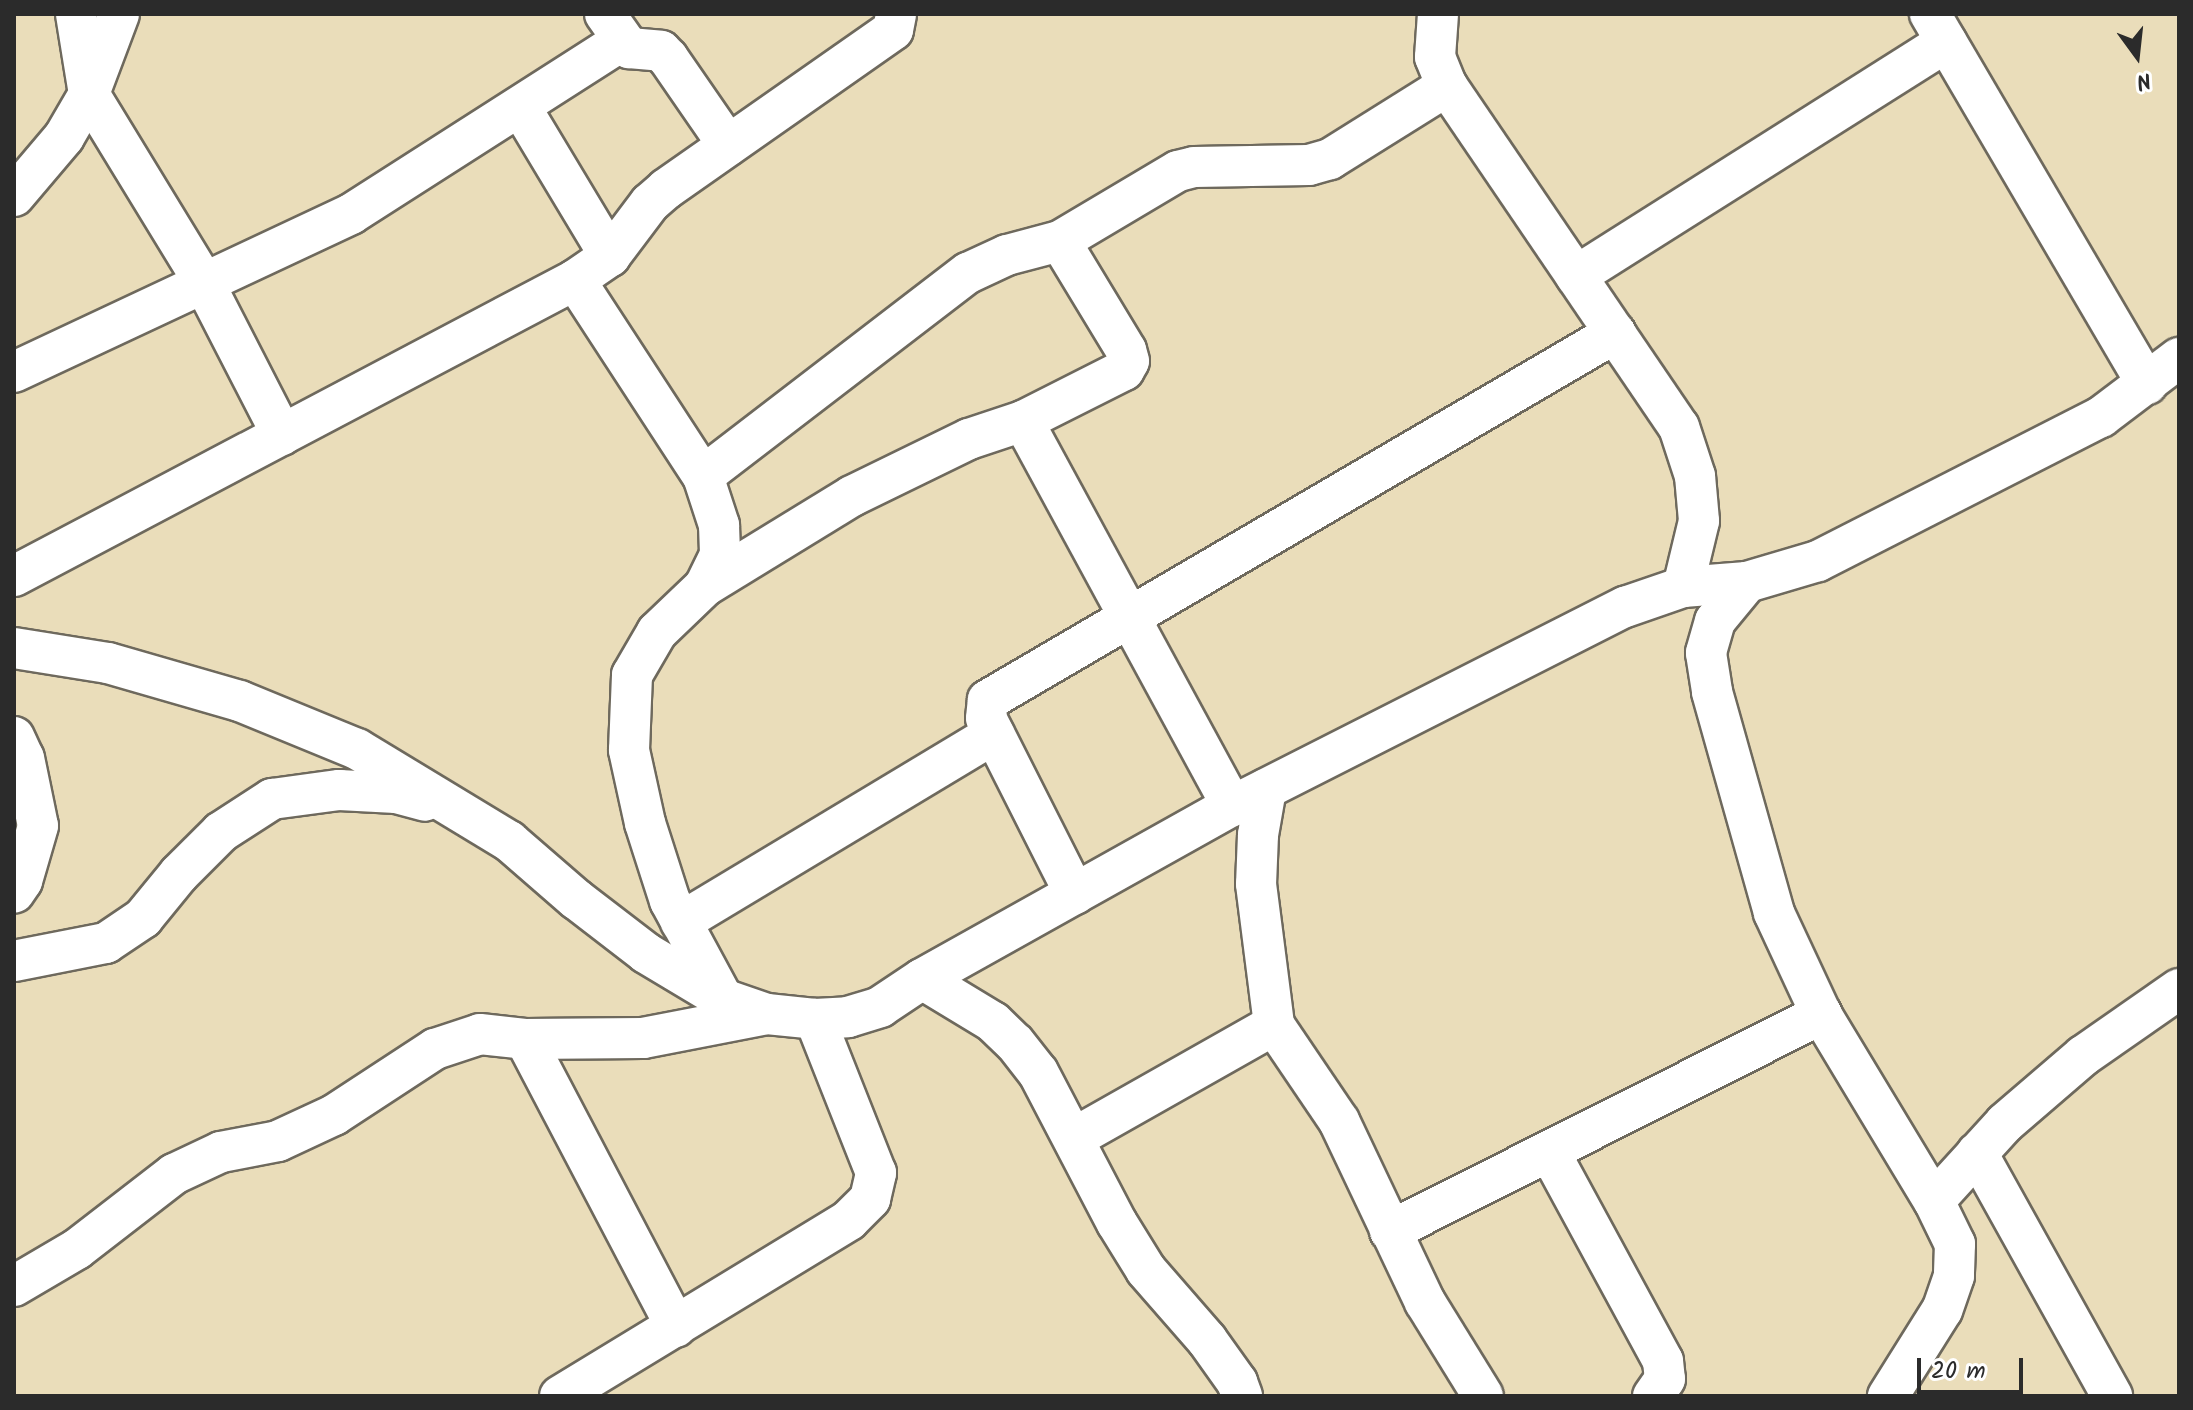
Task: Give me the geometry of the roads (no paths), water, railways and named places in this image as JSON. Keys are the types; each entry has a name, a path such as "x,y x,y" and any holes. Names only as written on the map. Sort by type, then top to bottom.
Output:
{"street":[{"path":"76,14 89,94 203,281 282,435"},
{"path":"14,576 575,280 610,256 650,203 893,30 896,14"},
{"path":"1438,14 1435,57 1447,86 1679,427 1695,476 1699,521 1683,587"},
{"path":"14,196 64,137 89,94 122,16"},
{"path":"14,372 351,214 521,108 614,27 637,51 661,51 668,58 728,145"},
{"path":"1576,276 1938,28 2147,384"},
{"path":"703,476 968,273 1007,255 1060,241 1178,171 1194,167 1309,165 1330,159 1447,86"},
{"path":"521,108 610,256"},
{"path":"723,999 670,901 645,823 629,750 632,675 657,632 705,586 852,496 969,439 1023,421 1124,370 1129,361 1126,350 1060,241"},
{"path":"575,280 703,476 719,525 720,555 705,586"},
{"path":"1075,894 986,718 984,707 988,700 1615,333"},
{"path":"14,648 108,663 240,701 357,749 509,841 576,899 646,953 723,999 767,1014 815,1019 848,1017 880,1007 922,979 1249,798 1625,607 1683,587 1747,582 1818,561 2101,417 2179,358"},
{"path":"1023,421 1128,619 1249,798 1258,835 1256,884 1274,1025 1339,1121 1425,1302 1483,1396"},
{"path":"1747,582 1715,621 1706,653 1712,692 1774,913 1821,1014 1934,1201 1955,1244 1954,1276 1942,1310 1888,1396"},
{"path":"681,922 994,734"},
{"path":"14,737 24,758 38,826 22,881 14,893"},
{"path":"14,961 65,954 106,943 143,918 179,874 221,832 272,799 339,790 396,793 456,809"},
{"path":"922,979 993,1022 1038,1072 1117,1223 1146,1270 1207,1340 1237,1382 1242,1396"},
{"path":"1934,1201 2005,1123 2083,1056 2179,989"},
{"path":"14,1286 77,1249 174,1174 221,1152 278,1141 334,1115 435,1049 480,1034 525,1039 643,1038 767,1014"},
{"path":"1390,1231 1821,1014"},
{"path":"573,1393 849,1220 870,1199 876,1173 815,1019"},
{"path":"1074,1138 1274,1025"},
{"path":"525,1039 676,1327"},
{"path":"1549,1151 1663,1361 1665,1379 1653,1396"},
{"path":"1977,1153 2112,1396"}]}
